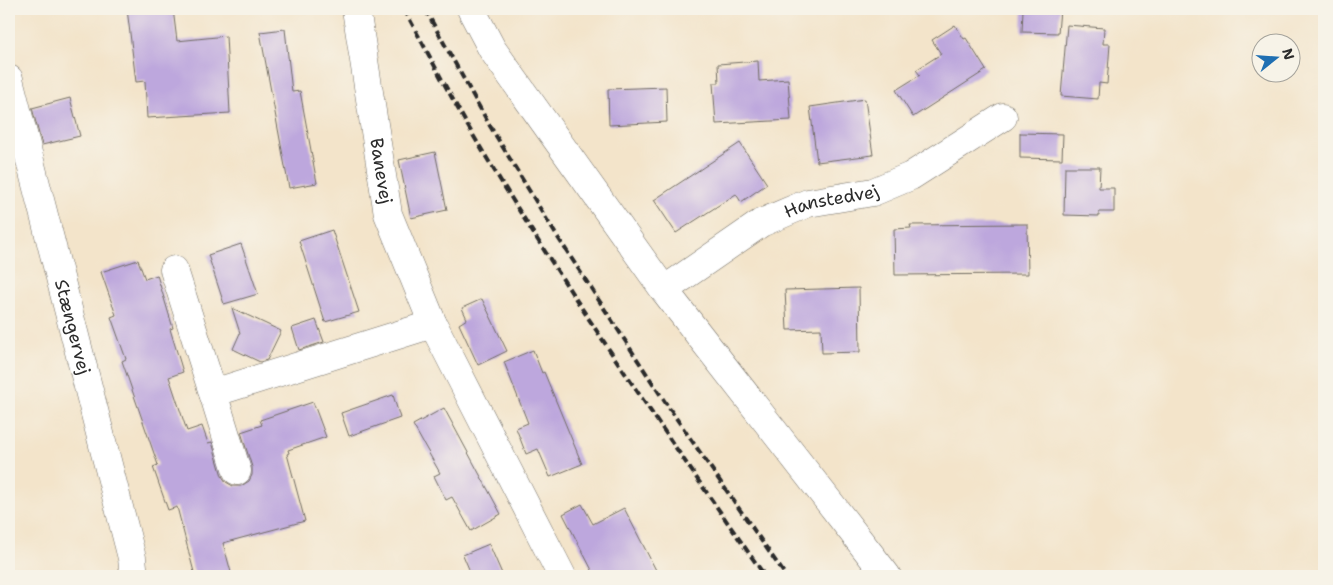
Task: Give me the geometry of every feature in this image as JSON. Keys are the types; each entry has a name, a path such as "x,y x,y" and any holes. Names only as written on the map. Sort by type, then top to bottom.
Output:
{"street":[{"name":"Banevej","path":"356,9 388,214 433,324 562,576"},
{"path":"471,9 492,49 664,290 886,576"},
{"name":"Stængervej","path":"9,79 130,549 134,576"},
{"name":"Hanstedvej","path":"664,290 761,223 808,203 873,192 911,176 1003,117"},
{"path":"174,270 237,471"},
{"path":"213,393 433,324"}],"building":[{"path":"127,9 173,9 177,41 226,36 230,113 147,118 145,81 136,82"},
{"path":"1023,9 1060,9 1058,33 1022,32"},
{"path":"955,25 964,39 966,38 986,70 913,117 896,90 920,75 916,70 941,54 932,40"},
{"path":"1067,25 1104,28 1103,44 1110,44 1107,84 1099,83 1098,99 1061,96"},
{"path":"285,29 292,92 300,91 317,183 289,188 260,32"},
{"path":"758,61 759,81 788,79 791,120 716,124 713,83 719,83 718,64"},
{"path":"666,87 667,122 609,125 608,89"},
{"path":"70,98 80,136 42,145 32,108"},
{"path":"865,99 873,155 817,162 810,107"},
{"path":"1020,133 1063,134 1062,159 1020,158"},
{"path":"740,143 767,184 741,202 736,194 676,233 654,200"},
{"path":"435,152 447,210 411,218 399,160"},
{"path":"1065,167 1100,167 1099,188 1114,188 1114,212 1099,212 1099,216 1064,215"},
{"path":"1027,224 1028,274 895,275 894,229 911,228 910,225"},
{"path":"332,230 359,312 325,322 299,241"},
{"path":"241,244 258,294 224,304 208,255"},
{"path":"138,260 145,279 157,275 173,328 170,329 183,372 169,377 187,431 202,426 208,443 212,442 222,476 226,482 233,486 241,486 249,481 252,475 252,467 241,432 262,425 260,420 313,402 326,437 288,450 289,453 287,454 305,521 223,543 232,576 195,576 177,507 168,510 153,467 158,465 122,361 126,359 111,317 116,315 101,272"},
{"path":"859,288 860,352 822,353 821,329 787,330 785,290"},
{"path":"482,299 507,351 478,365 459,324 467,319 462,308"},
{"path":"232,308 281,331 267,360 260,362 233,349 240,333"},
{"path":"316,320 324,342 299,350 292,328"},
{"path":"533,350 582,464 550,477 538,449 526,454 516,428 528,423 504,362"},
{"path":"393,395 400,418 349,436 341,413"},
{"path":"444,408 501,514 471,531 452,497 446,500 434,476 440,473 413,425"},
{"path":"582,504 593,524 624,508 659,576 595,576 563,514"},
{"path":"489,544 503,576 472,576 463,555"}],"railway":[{"path":"404,9 473,135 542,247 652,413 765,576"},
{"path":"425,9 490,126 555,233 667,405 786,576"}]}
